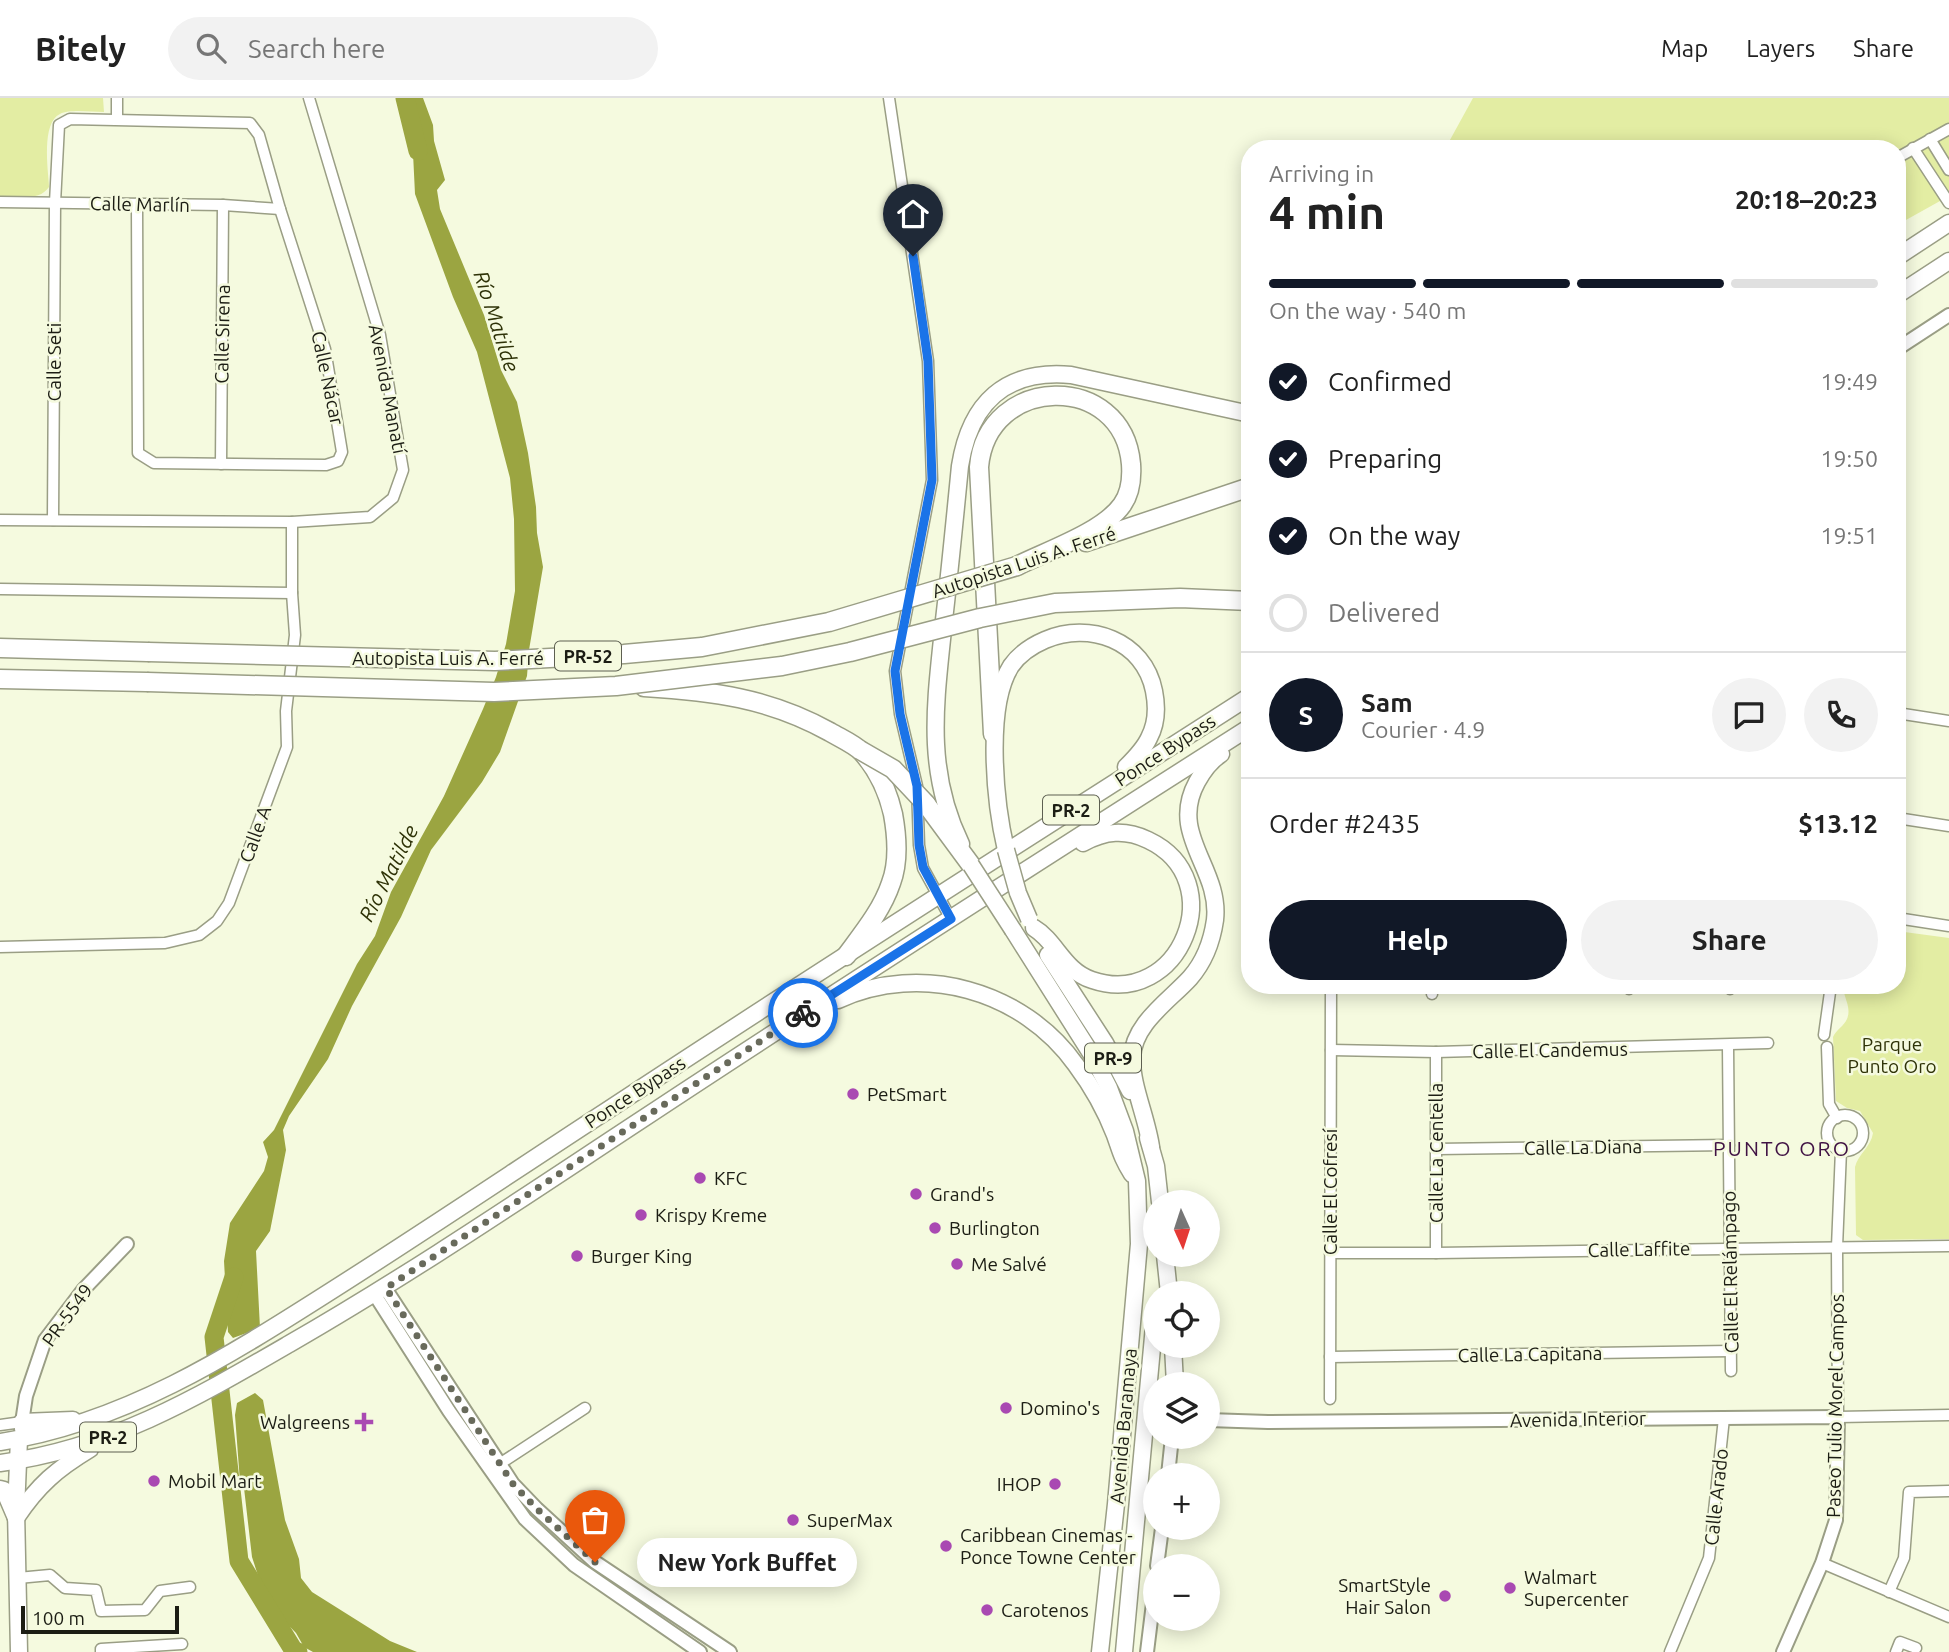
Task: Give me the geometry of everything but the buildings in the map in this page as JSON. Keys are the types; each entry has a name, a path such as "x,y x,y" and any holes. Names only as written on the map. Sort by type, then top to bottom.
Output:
{"highway":[{"path":"993,734 979,467 983,445 989,431 1000,419 1025,400 1063,395 1081,399 1113,420 1124,436 1132,473 1129,489 1123,504 1111,517 1090,532 1017,566"},
{"name":"Autopista Luis A. Ferré","path":"0,648 459,661 570,657 702,647 829,622 1017,566 1241,490"},
{"name":"Autopista Luis A. Ferré","path":"0,679 494,692 616,686 782,666 850,652 980,618 1055,603 1180,597 1241,600"},
{"path":"616,686 701,690 734,696 815,723 893,769 915,790 971,865"},
{"path":"846,956 876,914 892,880 896,844 891,808 877,772 860,750"}],"main road":[{"path":"1906,251 1949,223"},
{"path":"1906,289 1946,263"},
{"name":"Avenida Baramaya","path":"1100,1652 1139,1244 1137,1181 1125,1131 1109,1088 971,865 949,818 940,784 935,749 935,709 960,466 972,420 982,407 1007,386 1023,379 1051,373 1241,412"},
{"path":"993,734 1004,681 1019,656 1031,646 1061,634 1076,632 1089,632 1118,641 1139,659 1147,671 1152,684 1156,713 1150,737 1144,747 1125,768 1112,776 1102,790"},
{"name":"Ponce Bypass","path":"0,1442 19,1440 96,1419 134,1404 262,1335 937,895 1241,702"},
{"name":"PR-9","path":"993,734 1000,818 1008,862 1031,923 1046,953 1122,1074 1151,1147 1158,1190"},
{"name":"Ponce Bypass","path":"0,1463 55,1453 116,1434 193,1398 380,1291 812,1007 1219,751 1241,734"},
{"path":"1151,1147 1148,1126 1132,1070 1133,1048 1138,1035 1153,1015 1202,961 1210,941 1216,904 1211,884 1190,836 1188,806 1198,779 1219,751 1241,740"},
{"path":"1031,923 1045,934 1067,964 1080,975 1091,980 1120,984 1149,977 1164,967 1183,944 1189,931 1192,913 1187,883 1173,856 1161,846 1125,832 1104,834 1068,851 1045,858"},
{"path":"812,1007 884,985 914,982 948,984 1000,1001 1040,1028 1075,1064 1115,1135 1120,1155 1137,1181"},
{"name":"Avenida Baramaya","path":"1124,1652 1151,1358"},
{"path":"22,1422 96,1419"},
{"path":"16,1518 34,1491 71,1461 116,1434"},
{"path":"19,1440 16,1518 19,1652"},
{"path":"0,1489 4,1490 16,1518"}],"street":[{"path":"117,98 117,119"},
{"name":"Avenida Manatí","path":"0,520 292,522 370,517 393,498 403,470 380,335 309,98"},
{"path":"889,98 928,361 932,480 895,671 900,714 917,786 919,845 923,867 951,919"},
{"name":"Calle Nácar","path":"55,203 59,125 70,119 250,122 259,135 325,349 342,452 338,461 326,465 154,463 138,453 137,204"},
{"path":"1906,152 1949,129"},
{"path":"1930,139 1949,170"},
{"path":"1913,148 1949,203"},
{"name":"Calle Marlín","path":"0,202 223,205 280,209"},
{"name":"Calle Seti","path":"53,520 55,203"},
{"name":"Calle Sirena","path":"221,464 223,205"},
{"path":"1906,343 1949,315"},
{"name":"Calle A","path":"0,947 166,943 199,935 217,921 229,903 287,747 286,711 295,635 292,522"},
{"path":"0,589 292,593"},
{"path":"1906,714 1949,721"},
{"path":"1906,819 1949,826"},
{"path":"1906,919 1949,926"},
{"name":"Calle El Cofresí","path":"1329,1399 1331,994"},
{"path":"1824,1035 1830,994"},
{"name":"Calle El Candemus","path":"1331,1050 1437,1052 1768,1044"},
{"name":"Calle El Relámpago","path":"1728,1046 1731,1371"},
{"name":"Paseo Tulio Morel Campos","path":"1783,1652 1822,1563 1836,1520 1840,1150 1831,1144 1828,1138 1830,1125 1837,1118 1829,1104 1827,1047"},
{"name":"Calle La Centella","path":"1436,1253 1437,1052"},
{"path":"1837,1118 1854,1118 1863,1129 1861,1142 1856,1147 1850,1151 1840,1150"},
{"name":"Calle La Diana","path":"1437,1149 1729,1145"},
{"name":"PR-5549","path":"19,1440 26,1396 45,1340 83,1290 127,1244"},
{"name":"Calle Laffite","path":"1330,1253 1949,1246"},
{"path":"380,1291 513,1484 537,1509 595,1562 730,1652"},
{"path":"380,1291 449,1411 525,1519 574,1565 700,1652"},
{"name":"Calle La Capitana","path":"1330,1357 1731,1351"},
{"path":"501,1463 585,1408"},
{"name":"Avenida Interior","path":"1220,1420 1949,1415"},
{"name":"Calle Arado","path":"1670,1652 1709,1558 1724,1418"},
{"path":"0,1425 22,1422"},
{"path":"1889,1592 1904,1558 1909,1492 1949,1491"},
{"path":"1822,1563 1949,1617"},
{"path":"18,1577 50,1576 65,1588 96,1590 101,1611 145,1610 160,1591 190,1587"},
{"path":"1147,1652 1150,1631"},
{"path":"1896,1652 1900,1642 1916,1648"},
{"path":"101,1652 101,1649 182,1644"}],"green space":[{"path":"0,98 103,98 104,112 75,111 60,114 54,119 48,136 49,187 39,195 0,196"},
{"path":"1473,98 1949,98 1949,196 1906,220 1906,140 1450,140"},
{"name":"Parque Punto Oro","path":"1906,932 1949,938 1949,1239 1863,1240 1856,1235 1855,1167 1873,1133 1860,1111 1847,1108 1836,1101 1833,1037 1846,1021 1848,1006 1844,994 1906,994"}],"shaded area":[{"name":"Río Matilde","path":"406,98 423,98 433,125 434,141 445,180 437,190 440,209 484,315 501,370 517,402 528,453 543,567 527,676 500,752 482,782 431,850 401,917 352,1006 328,1059 289,1116 283,1130 286,1150 270,1231 256,1251 260,1328 233,1338 228,1332 224,1261 230,1223 264,1171 268,1157 263,1142 274,1130 357,964 375,936 391,892 444,796 496,677 506,644 515,591 514,519 510,478 477,352 453,297 415,194 411,112"},
{"path":"255,1393 263,1400 285,1520 299,1559 301,1578 312,1592 390,1641 417,1652 313,1652 304,1647 296,1633 267,1603 252,1557 244,1488 240,1482 235,1415 237,1403"}],"waterway":[{"name":"Río Matilde","path":"405,98 418,151"},
{"name":"Río Matilde","path":"234,1277 214,1337 239,1561 294,1651 298,1652"}],"way so far":[{"path":"595,1562 513,1484 386,1288 803,1013"}],"place":[{"name":"PetSmart","path":"853,1094"},
{"name":"KFC","path":"700,1178"},
{"name":"Grand's","path":"916,1194"},
{"name":"Krispy Kreme","path":"641,1215"},
{"name":"Burlington","path":"935,1228"},
{"name":"Burger King","path":"577,1256"},
{"name":"Me Salvé","path":"957,1264"},
{"name":"Domino's","path":"1006,1408"},
{"name":"Walgreens","path":"364,1422"},
{"name":"Mobil Mart","path":"154,1481"},
{"name":"IHOP","path":"1055,1484"},
{"name":"SuperMax","path":"793,1520"},
{"name":"Caribbean Cinemas - Ponce Towne Center","path":"946,1546"},
{"name":"New York Buffet","path":"595,1562"},
{"name":"Walmart Supercenter","path":"1510,1588"},
{"name":"SmartStyle Hair Salon","path":"1445,1596"},
{"name":"Carotenos","path":"987,1610"}],"district":[{"name":"PUNTO ORO","path":"1782,1148"}],"route":[{"path":"803,1013 951,919 923,867 919,845 917,786 900,714 895,671 932,480 928,361 913,256"}]}
